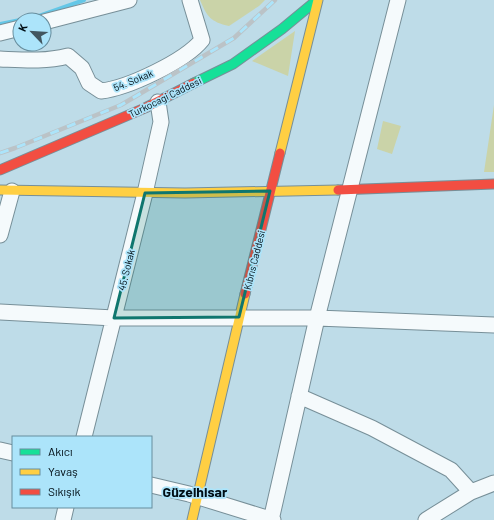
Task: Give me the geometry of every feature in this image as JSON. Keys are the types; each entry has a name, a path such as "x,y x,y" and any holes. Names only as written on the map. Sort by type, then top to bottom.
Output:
{"street":[{"path":"52,20 128,0"},
{"name":"54. Sokak","path":"0,59 28,61 53,60 68,56 82,68 89,83 101,91 111,90 152,74 195,49 202,40 190,0"},
{"path":"152,485 271,520 317,318 398,0"},
{"name":"Turkocagi Caddesi","path":"0,170 158,102 232,64 282,29 316,1"},
{"name":"Kıbrıs Caddesi","path":"183,520 193,496 267,191 316,1"},
{"path":"0,33 12,30"},
{"name":"45. Sokak","path":"84,436 145,193 161,122 158,102"},
{"path":"0,235 6,191 145,193 350,190 494,184"},
{"path":"0,312 114,318 317,318 494,325"},
{"path":"299,396 372,428 451,470 471,492"},
{"path":"0,450 12,453"},
{"path":"426,520 471,492 494,483"},
{"name":"Kıbrıs Caddesi","path":"192,520 193,496"},
{"path":"63,520 66,508"}],"highlighted area":[{"path":"270,191 239,317 114,318 145,193"}],"green space":[{"path":"200,0 265,0 259,6 229,26 218,23 210,18"},
{"path":"295,31 288,76 252,61"},
{"path":"494,105 494,172 484,172"},
{"path":"383,121 401,126 392,154 377,149"}],"waterway":[{"path":"50,12 84,0"},
{"path":"0,24 12,22"}],"railway":[{"path":"0,153 121,105 234,38 275,0"}],"traffic: fast":[{"path":"194,83 233,64 282,29 317,0"}],"traffic: slow":[{"path":"280,153 318,0"},
{"path":"0,190 185,193 338,190"},
{"path":"192,520 245,294"}],"traffic: jam":[{"path":"0,170 145,108 194,83"},
{"path":"245,294 280,153"},
{"path":"338,190 494,184"}],"district":[{"name":"Güzelhisar","path":"195,492"}]}
